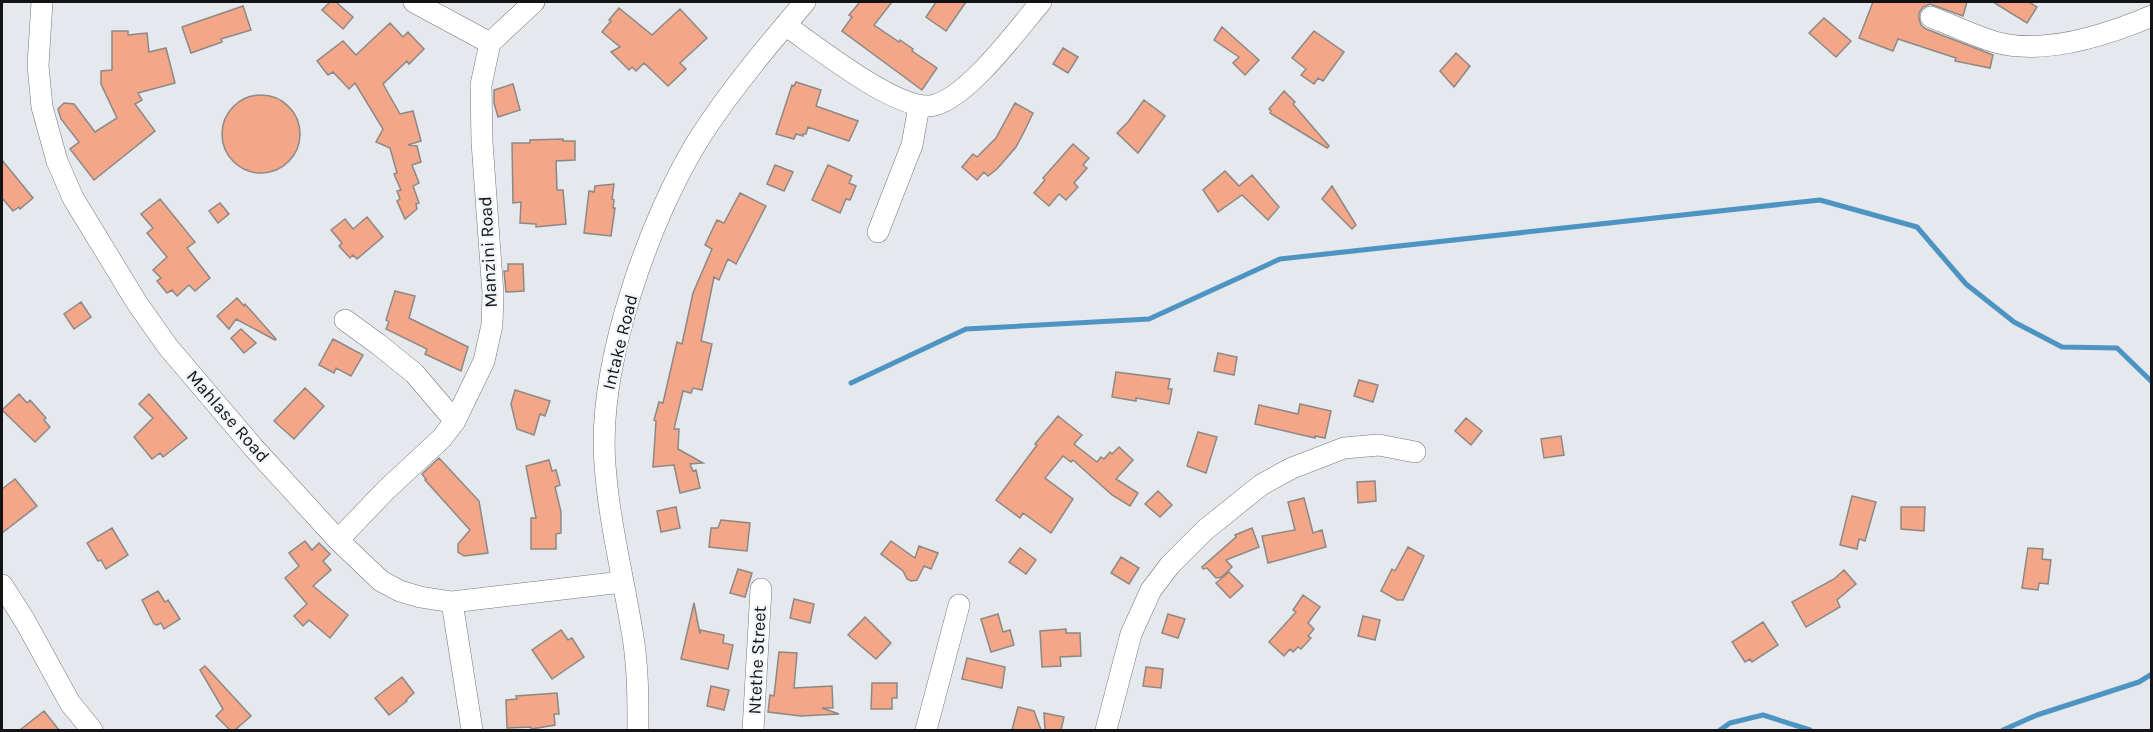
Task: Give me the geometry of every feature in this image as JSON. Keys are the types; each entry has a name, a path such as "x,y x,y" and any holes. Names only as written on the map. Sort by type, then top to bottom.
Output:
{"street":[{"name":"Mahlase Road","path":"42,2 38,66 42,107 57,161 73,198 137,303 168,347 253,447 339,540 381,581 400,591 420,597 452,602 622,582"},
{"path":"414,2 490,43 534,2"},
{"name":"Intake Road","path":"639,730 633,632 622,582 605,465 604,418 609,374 624,316 646,252 672,189 701,136 739,80 805,2"},
{"path":"785,25 879,90 903,102 919,106 933,106 943,102 973,81 1041,2"},
{"path":"1931,17 1996,42 2026,47 2099,36 2151,16"},
{"name":"Manzini Road","path":"339,540 387,489 441,439 455,421 484,361 492,325 493,294 482,142 481,86 490,43"},
{"path":"878,232 912,145 919,106"},
{"path":"345,320 414,373 455,421"},
{"path":"1106,730 1131,634 1151,590 1170,565 1205,530 1261,486 1292,468 1344,448 1379,445 1415,452"},
{"path":"2,585 25,621 70,703 92,730"},
{"name":"Ntethe Street","path":"753,730 762,589"},
{"path":"452,602 472,730"},
{"path":"926,730 958,606"}],"building":[{"path":"330,2 336,2 353,17 343,29 322,10"},
{"path":"860,2 892,2 874,25 899,42 900,40 937,68 922,90 842,31 852,17 849,15"},
{"path":"936,2 966,2 946,31 926,17"},
{"path":"1873,2 1967,2 1963,16 1930,4 1923,7 1919,13 1921,25 1993,55 1990,68 1955,61 1956,58 1898,39 1893,51 1859,38"},
{"path":"1993,2 2029,2 2037,7 2027,23"},
{"path":"243,6 251,30 221,39 222,42 191,53 182,27"},
{"path":"619,8 652,35 680,9 707,38 680,63 686,69 668,86 644,63 636,71 632,67 629,70 611,52 620,47 602,32"},
{"path":"1824,18 1851,41 1836,57 1809,33"},
{"path":"390,23 403,37 408,32 424,49 409,64 407,61 383,84 400,114 413,111 421,141 408,145 417,146 421,162 412,165 419,183 413,186 419,203 416,204 417,209 405,219 397,201 400,199 397,191 401,190 394,174 397,173 390,148 376,142 383,129 355,83 349,89 333,72 328,75 317,61 343,41 356,55"},
{"path":"1222,27 1259,60 1245,75 1233,63 1239,57 1214,40"},
{"path":"112,31 128,31 128,35 147,33 149,52 166,48 175,83 138,93 142,100 135,104 155,131 94,180 70,149 79,142 61,119 58,109 64,103 74,104 95,132 117,118 101,84 101,71 112,70"},
{"path":"1314,31 1344,52 1323,81 1318,78 1314,84 1301,75 1306,69 1292,58"},
{"path":"1063,48 1078,57 1068,73 1053,64"},
{"path":"1456,53 1470,66 1454,87 1440,71"},
{"path":"796,82 821,90 816,106 858,121 849,141 808,127 806,134 803,136 796,134 794,139 776,134 792,85 794,86"},
{"path":"513,84 520,110 498,117 494,103 494,90"},
{"path":"1284,91 1329,146 1327,148 1270,113 1269,109"},
{"path":"261,95 276,98 288,107 297,119 300,134 297,149 288,161 276,170 261,173 246,170 234,161 225,149 222,134 225,119 234,107 246,98"},
{"path":"1144,100 1165,116 1138,153 1117,133"},
{"path":"1015,103 1033,113 1024,132 1016,147 997,169 988,176 984,172 977,180 962,167 973,154 977,157 996,138"},
{"path":"563,139 563,141 575,141 575,160 556,161 557,190 563,190 566,224 536,227 536,224 520,223 521,202 513,203 512,143"},
{"path":"1073,144 1089,158 1083,165 1087,168 1074,183 1078,187 1066,200 1059,194 1049,206 1034,193 1045,180 1043,178"},
{"path":"2,160 33,198 20,209 19,207 13,211 2,198"},
{"path":"775,165 793,172 784,191 767,184"},
{"path":"828,165 852,176 849,183 856,186 850,200 846,199 840,213 812,200"},
{"path":"1225,171 1239,186 1252,175 1279,207 1268,220 1242,195 1218,212 1203,190"},
{"path":"614,184 612,199 614,200 613,208 615,208 611,236 584,233 589,191 594,192 595,186"},
{"path":"1332,186 1356,225 1352,229 1322,199"},
{"path":"740,193 766,206 736,264 728,259 719,280 714,277 701,341 712,344 702,390 693,388 691,393 683,391 674,429 679,429 678,449 703,463 690,464 693,471 696,470 700,488 680,493 674,465 653,467 656,421 654,420 659,402 663,403 677,342 682,344 693,293 712,249 705,245 717,220 724,223"},
{"path":"160,199 195,242 187,248 210,278 195,291 189,285 177,296 172,290 167,293 157,281 161,278 153,270 167,257 147,233 153,228 141,214"},
{"path":"220,203 229,214 218,223 209,211"},
{"path":"367,217 383,237 357,259 353,255 350,258 339,246 342,243 331,230 345,219 353,229"},
{"path":"508,264 523,264 524,291 506,292 504,271 508,271"},
{"path":"395,291 415,296 409,318 468,347 461,371 425,354 427,349 386,329 389,322 386,320"},
{"path":"237,298 244,306 245,304 275,340 236,319 229,329 217,316"},
{"path":"81,302 91,317 74,329 64,314"},
{"path":"241,329 256,343 244,353 231,338"},
{"path":"333,339 363,355 351,376 336,368 334,373 319,365"},
{"path":"1218,353 1237,357 1234,375 1214,371"},
{"path":"1116,372 1170,379 1168,389 1172,389 1169,404 1136,398 1136,401 1112,397"},
{"path":"1359,380 1378,385 1373,402 1354,396"},
{"path":"305,388 324,406 294,439 274,421"},
{"path":"515,390 550,401 545,416 540,414 534,435 517,429 511,404"},
{"path":"19,394 27,403 30,400 46,418 44,420 50,427 35,442 2,410"},
{"path":"149,394 187,438 163,457 160,453 152,459 134,437 153,418 139,404"},
{"path":"1300,404 1331,411 1325,438 1315,436 1315,438 1255,424 1259,405 1298,414"},
{"path":"1058,416 1082,435 1074,444 1097,462 1101,457 1104,459 1119,447 1133,460 1116,479 1138,493 1130,506 1112,495 1073,460 1071,462 1063,456 1045,478 1073,499 1051,533 1023,513 1020,518 996,500 1037,445 1035,444"},
{"path":"1466,418 1482,431 1471,445 1455,431"},
{"path":"1198,432 1217,437 1206,473 1187,466"},
{"path":"1561,436 1564,455 1544,458 1541,439"},
{"path":"439,458 479,501 488,553 464,556 458,552 458,544 470,530 422,474"},
{"path":"549,460 552,471 556,470 560,485 555,487 561,512 561,533 556,534 556,549 531,549 531,518 536,518 526,466"},
{"path":"15,479 37,506 2,533 2,489"},
{"path":"1375,481 1376,501 1358,503 1357,482"},
{"path":"1158,491 1172,505 1160,517 1145,504"},
{"path":"1852,496 1876,502 1865,541 1859,539 1857,549 1840,545"},
{"path":"1304,498 1313,533 1322,530 1326,547 1268,563 1262,536 1295,530 1288,502"},
{"path":"676,507 680,528 661,532 657,511"},
{"path":"1901,507 1925,507 1924,531 1901,529"},
{"path":"721,520 750,523 747,551 709,547 711,528 718,528"},
{"path":"112,528 128,555 106,569 87,543"},
{"path":"1252,528 1259,547 1226,560 1232,567 1222,577 1216,578 1207,568 1203,569 1202,567 1236,537 1235,535"},
{"path":"305,541 312,550 319,543 330,554 323,561 331,570 313,586 348,615 330,638 309,620 303,626 294,616 307,604 285,578 299,566 289,553"},
{"path":"891,541 915,558 919,546 938,553 931,569 924,566 917,580 907,579 903,571 881,554"},
{"path":"1408,547 1424,556 1403,600 1397,600 1381,591 1392,569 1395,571"},
{"path":"1020,548 1036,560 1026,574 1009,562"},
{"path":"2028,548 2043,549 2042,559 2051,560 2048,584 2039,583 2038,590 2022,588"},
{"path":"1121,557 1139,568 1129,584 1111,573"},
{"path":"738,569 752,573 745,597 730,593"},
{"path":"1844,570 1856,584 1837,600 1840,607 1806,627 1792,602 1834,579"},
{"path":"1229,572 1243,586 1230,598 1216,583"},
{"path":"158,591 165,602 168,600 180,619 164,629 161,623 154,624 142,600"},
{"path":"1303,595 1320,607 1308,623 1314,629 1308,636 1311,638 1301,649 1298,647 1293,652 1290,649 1284,656 1269,642 1296,612 1293,610"},
{"path":"794,599 814,604 810,623 790,618"},
{"path":"694,603 700,634 700,630 724,635 723,643 733,645 728,669 681,659"},
{"path":"998,614 1003,632 1010,630 1014,645 991,652 981,619"},
{"path":"1168,614 1185,619 1178,638 1162,633"},
{"path":"1363,616 1380,620 1375,640 1358,636"},
{"path":"865,617 891,643 876,659 848,635"},
{"path":"1763,622 1778,645 1752,662 1750,659 1745,662 1732,642"},
{"path":"1066,629 1066,633 1080,633 1081,656 1060,657 1061,666 1042,667 1040,631"},
{"path":"561,630 568,640 572,638 584,657 552,679 532,650"},
{"path":"779,652 797,653 794,688 832,686 833,708 822,708 839,714 801,716 768,712 770,695 774,696"},
{"path":"967,658 1005,667 1002,688 962,679"},
{"path":"205,666 251,716 235,730 230,730 216,716 223,709 200,670"},
{"path":"1146,667 1163,669 1161,688 1143,686"},
{"path":"402,677 414,693 389,715 375,698"},
{"path":"872,683 897,683 897,698 892,698 892,709 871,709"},
{"path":"711,686 729,690 724,710 707,706"},
{"path":"557,693 559,714 554,714 555,725 531,729 531,727 507,728 506,700 517,699 516,696"},
{"path":"1018,707 1034,711 1041,730 1012,730"},
{"path":"44,711 59,730 20,730"},
{"path":"1044,713 1064,717 1061,730 1045,730"}],"waterway":[{"path":"851,383 966,329 1149,319 1280,259 1820,200 1917,227 1966,284 2014,322 2062,347 2117,348 2152,382"},
{"path":"2003,730 2037,715 2139,682 2152,674"},
{"path":"1720,730 1730,723 1763,715 1810,730"}]}
